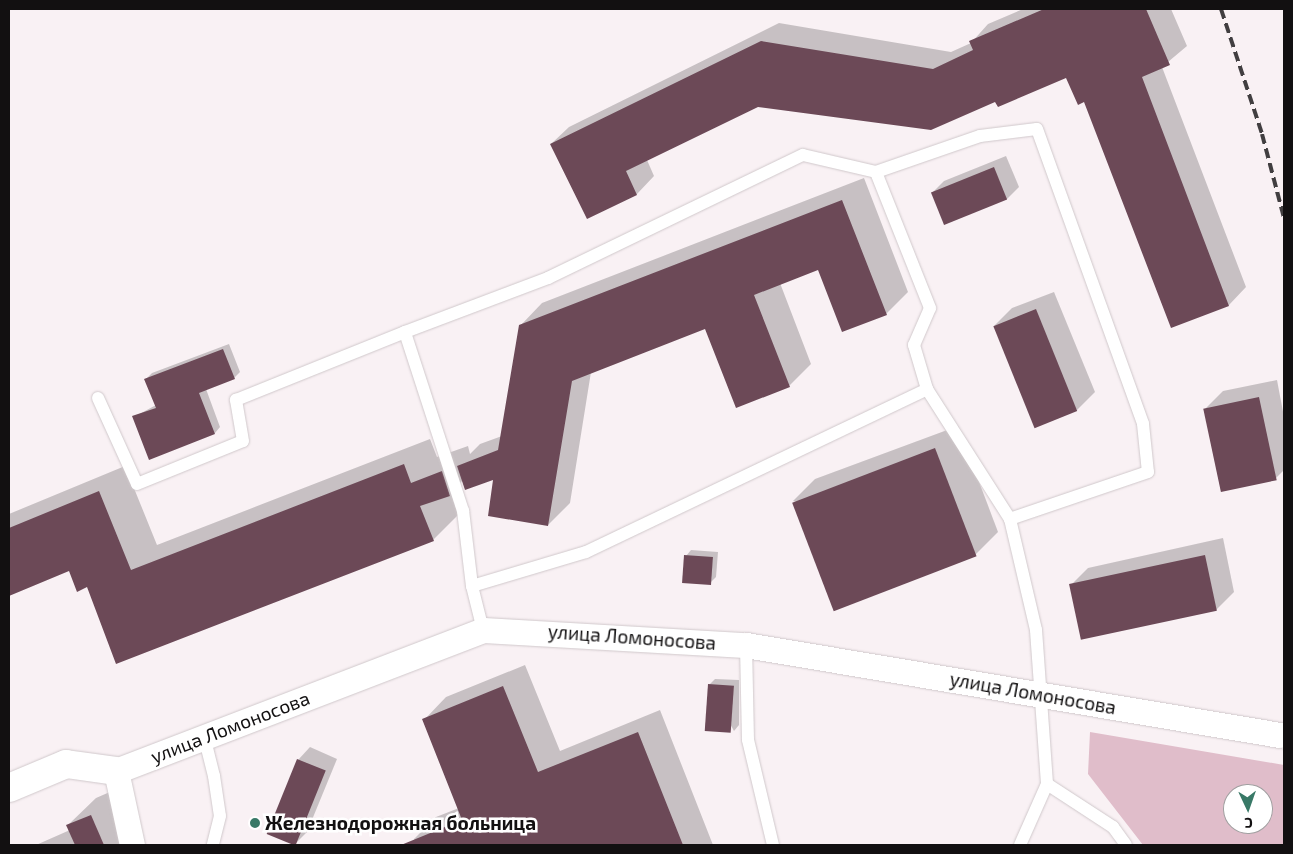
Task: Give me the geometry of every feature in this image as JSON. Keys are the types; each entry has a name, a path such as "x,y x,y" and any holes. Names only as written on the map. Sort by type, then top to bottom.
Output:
{"street":[{"name":"улица Ломоносова","path":"9,788 66,764 116,771 483,630 746,645 1280,735"},
{"path":"116,771 132,845"}],"lane":[{"path":"98,398 137,484 243,441 236,400 404,332 548,278 803,155 876,172 980,136 1037,129 1143,424 1148,472 1010,520"},
{"path":"876,172 930,308 914,345 927,389 1010,520 1036,630 1043,694 1047,784 1020,845"},
{"path":"404,332 464,511 472,586 483,630"},
{"path":"472,586 586,552 927,389"},
{"path":"746,645 748,740 773,845"},
{"path":"204,736 214,776 220,816 213,845"},
{"path":"1047,784 1113,827 1126,845"}],"shaded area":[{"path":"1090,732 1284,765 1284,845 1143,845 1088,774"}],"building":[{"path":"1044,9 1146,9 1170,65 1142,77 1229,306 1171,328 1084,102 1078,105 1066,78 998,107 995,102 931,130 758,107 626,171 637,195 587,219 550,144 761,41 933,69 973,50 969,41"},
{"path":"994,167 1007,199 944,225 931,192"},
{"path":"842,200 887,315 842,332 818,270 754,295 790,387 736,408 705,329 572,381 548,526 488,516 493,480 465,490 457,466 498,450 519,325"},
{"path":"1036,309 1077,411 1035,428 993,326"},
{"path":"223,349 235,379 199,393 215,434 149,460 132,416 156,408 144,379"},
{"path":"1259,397 1277,480 1221,492 1203,409"},
{"path":"935,448 977,556 834,611 792,503"},
{"path":"404,464 411,483 442,471 450,496 420,506 434,541 116,664 87,587 77,592 69,571 9,596 9,528 99,491 131,570"},
{"path":"684,555 713,557 711,585 682,583"},
{"path":"1205,555 1217,611 1081,640 1069,584"},
{"path":"708,684 734,686 731,733 705,731"},
{"path":"503,686 538,772 638,732 683,845 401,845 462,820 422,719"},
{"path":"297,759 326,771 296,845 267,834"},
{"path":"91,815 104,845 75,845 66,825"}],"railway":[{"path":"1221,9 1262,134 1284,218"}],"place":[{"name":"Железнодорожная больница","path":"255,823"}]}
